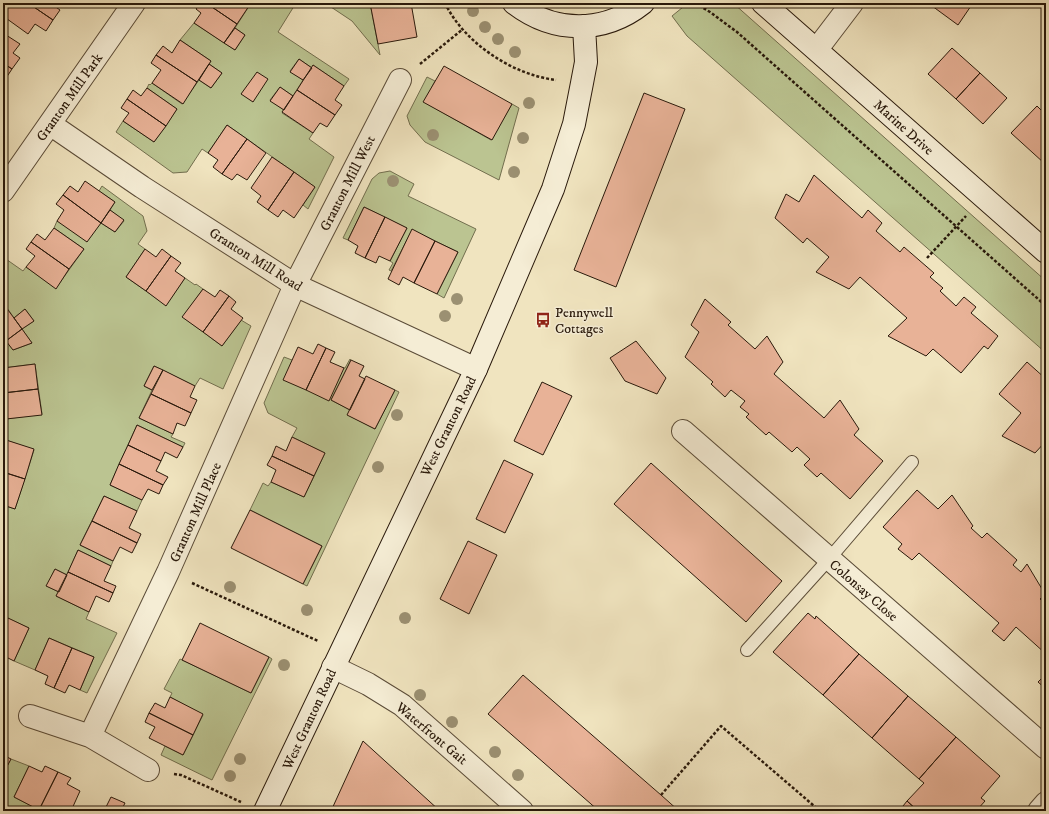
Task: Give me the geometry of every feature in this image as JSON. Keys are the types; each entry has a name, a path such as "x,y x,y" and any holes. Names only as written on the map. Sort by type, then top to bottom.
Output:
{"street":[{"name":"Granton Mill Park","path":"3,191 134,3"},
{"path":"514,3 527,12 554,24 568,26 601,24 618,19 633,11 643,3"},
{"name":"Marine Drive","path":"763,3 1046,252"},
{"path":"817,49 852,3"},
{"name":"West Granton Road","path":"255,808 337,659 476,370 553,189 574,124 586,62 584,26"},
{"name":"Granton Mill West","path":"295,285 400,80"},
{"name":"Granton Mill Road","path":"50,124 142,187 295,285 476,370"},
{"name":"Granton Mill Place","path":"90,736 168,572 295,285"},
{"name":"Colonsay Close","path":"683,431 1046,748"},
{"name":"Waterfront Gait","path":"337,659 368,684 402,705 522,811"},
{"path":"30,716 90,736 148,770"},
{"path":"1039,811 1046,803"}],"lane":[{"path":"747,650 829,559 912,462"}],"path":[{"path":"445,3 463,29 490,54 521,72 544,78 582,83"},
{"path":"695,3 737,32 1046,306"},
{"path":"400,80 463,29"},
{"path":"927,258 984,197"},
{"path":"168,572 337,659"},
{"path":"661,795 721,726 820,811"},
{"path":"148,770 182,775 255,808"}],"green space":[{"path":"251,3 296,3 278,32 349,79 344,86 313,65 312,68 299,59 290,71 303,80 293,96 280,87 270,100 284,110 282,113 313,133 309,139 334,157 308,209 303,205 315,187 227,125 208,153 202,149 187,172 173,173 116,132 123,121 154,142 177,109 147,88 149,84 150,85 152,83 182,104 199,80 211,88 222,73 209,64 211,61 180,40 194,23 235,50 245,35 235,28"},
{"path":"325,3 370,3 380,55 352,21"},
{"path":"688,3 733,3 1046,281 1046,353 687,36 672,16"},
{"path":"427,77 435,81 424,102 491,140 512,104 519,108 499,180 425,142 410,125 407,116"},
{"path":"390,171 414,184 408,196 476,229 444,298 437,294 458,252 412,230 391,271 389,270 393,263 390,261 407,228 364,207 348,240 343,238 372,179 379,173"},
{"path":"102,186 143,216 147,231 138,244 145,249 126,277 166,305 185,278 203,289 183,317 222,346 241,320 251,326 223,389 200,378 195,386 154,366 144,386 152,390 139,418 173,434 171,437 185,443 183,447 137,425 110,485 142,500 137,511 104,496 80,545 113,561 111,566 78,550 67,575 55,569 47,586 59,592 56,596 89,612 86,619 117,633 87,693 80,690 94,657 49,638 35,670 14,661 29,628 3,616 3,505 15,509 34,450 3,439 5,429 7,428 6,419 42,414 35,364 3,368 3,343 6,341 13,350 32,343 22,329 34,321 25,309 14,318 3,302 3,257 23,271 26,267 56,288 84,249 54,228 57,221 101,223 115,232 124,221 110,210 115,202 99,191"},
{"path":"284,357 292,360 345,368 350,359 351,360 331,400 350,410 348,415 375,429 395,390 399,392 307,586 303,584 322,546 250,510 263,483 268,486 271,482 304,497 325,453 292,437 297,428 268,413 264,403"},
{"path":"269,657 272,659 212,780 161,755 165,746 183,755 203,715 170,697 172,693 164,689 180,659 251,693"},
{"path":"11,759 29,766 14,797 42,811 3,811 3,774"}],"building":[{"path":"7,3 28,3 53,20 46,31 35,24 28,34 3,16 3,9"},
{"path":"28,3 50,3 60,10 53,20"},
{"path":"200,3 206,3 237,24 224,43 194,23 201,13 196,9"},
{"path":"206,3 251,3 237,24"},
{"path":"370,3 411,3 417,37 378,44"},
{"path":"928,3 973,3 958,25"},
{"path":"235,28 245,35 235,50 224,43"},
{"path":"3,33 20,44 13,53 20,58 12,69 3,63"},
{"path":"180,40 211,61 197,82 156,55 163,46 172,53"},
{"path":"952,48 980,73 956,99 928,74"},
{"path":"156,55 197,82 183,104 152,83 161,70 151,63"},
{"path":"299,59 312,68 303,80 290,72"},
{"path":"3,63 12,69 4,81 3,80"},
{"path":"209,64 222,73 211,88 199,80"},
{"path":"313,65 344,86 335,100 342,105 335,115 297,90"},
{"path":"444,66 512,104 492,140 423,102"},
{"path":"257,72 268,79 253,102 241,94"},
{"path":"980,73 1007,98 983,124 956,99"},
{"path":"280,87 293,96 284,110 270,101"},
{"path":"147,88 177,109 166,126 127,99 133,90 141,96"},
{"path":"297,90 335,115 327,127 320,123 313,133 282,112"},
{"path":"644,93 685,109 616,287 574,270"},
{"path":"127,99 166,126 154,142 123,121 129,113 121,108"},
{"path":"1037,106 1046,115 1046,161 1044,163 1011,133"},
{"path":"227,125 247,139 222,174 213,167 218,160 208,153"},
{"path":"247,139 266,153 247,180 237,174 232,180 222,174"},
{"path":"272,157 294,172 268,210 257,202 261,196 251,188"},
{"path":"294,172 315,187 294,218 283,210 278,217 268,210"},
{"path":"814,175 862,218 868,210 882,223 876,231 900,252 904,247 934,273 930,277 943,288 940,291 956,306 964,297 976,307 971,313 998,336 988,349 984,346 961,373 933,349 926,356 888,336 907,318 860,277 849,289 816,272 829,257 807,238 803,243 775,218 786,194 799,202"},
{"path":"85,181 115,202 101,223 63,195 70,186 78,192"},
{"path":"63,195 101,223 87,242 57,221 64,210 56,204"},
{"path":"364,207 385,217 365,258 355,253 358,246 348,240"},
{"path":"110,210 124,220 115,232 101,223"},
{"path":"385,217 407,228 390,261 379,256 376,263 365,258"},
{"path":"54,228 84,249 69,269 31,242 37,234 45,240"},
{"path":"412,229 435,241 414,283 403,277 399,285 388,279"},
{"path":"435,241 458,252 437,294 414,283"},
{"path":"31,242 69,269 56,289 26,267 35,256 26,249"},
{"path":"145,249 156,257 162,249 171,256 146,291 126,277"},
{"path":"171,256 181,263 175,271 185,278 166,306 146,291"},
{"path":"203,289 215,297 220,290 229,296 203,332 182,317"},
{"path":"229,296 236,302 231,309 243,318 222,346 203,332"},
{"path":"705,299 731,322 728,325 755,349 767,336 783,362 774,374 824,418 840,400 859,429 854,435 883,461 850,499 821,473 817,477 804,465 810,459 797,447 792,452 769,432 766,435 746,417 749,414 740,407 745,401 731,390 725,397 711,384 713,382 685,357 699,332 691,325"},
{"path":"25,309 34,321 22,329 14,318"},
{"path":"8,310 22,329 3,343 3,314"},
{"path":"22,329 32,343 13,350 6,341"},
{"path":"636,341 666,378 657,394 625,381 610,358"},
{"path":"318,344 326,348 306,390 283,380 298,347 313,354"},
{"path":"326,348 335,352 330,362 344,368 329,401 306,390"},
{"path":"351,360 364,366 359,376 365,379 350,410 331,400"},
{"path":"1027,362 1046,379 1046,441 1035,453 1002,436 1021,413 999,394"},
{"path":"35,364 38,389 3,393 3,368"},
{"path":"154,366 163,370 152,390 144,386"},
{"path":"163,370 195,386 190,397 197,400 191,413 151,394"},
{"path":"366,376 395,390 375,429 347,415"},
{"path":"542,382 572,396 543,455 514,441"},
{"path":"38,389 42,415 6,419 3,406 3,393"},
{"path":"151,394 191,413 185,426 177,423 173,434 139,418"},
{"path":"137,425 183,447 177,458 165,452 161,461 128,445"},
{"path":"292,437 325,453 314,476 272,456 276,446 286,451"},
{"path":"3,439 34,449 25,479 3,472"},
{"path":"128,445 161,461 156,471 168,477 163,485 119,464"},
{"path":"272,456 314,476 304,497 271,482 276,470 267,465"},
{"path":"504,460 533,474 505,533 476,519"},
{"path":"651,463 782,581 746,622 614,504"},
{"path":"119,464 163,485 159,494 148,489 142,500 110,485"},
{"path":"3,472 25,479 15,509 3,505"},
{"path":"917,490 938,509 952,495 973,526 971,528 982,538 987,533 1017,560 1013,565 1021,572 1027,564 1045,594 1040,599 1046,604 1046,654 1016,627 1004,641 992,631 999,623 919,553 912,560 898,549 902,544 883,527"},
{"path":"104,496 137,511 129,528 141,534 137,543 92,521"},
{"path":"250,510 322,546 303,584 231,548"},
{"path":"92,521 137,543 132,553 120,547 113,561 80,545"},
{"path":"468,541 497,555 469,614 440,599"},
{"path":"78,550 111,566 104,581 116,586 113,593 68,572"},
{"path":"55,569 67,575 59,592 46,586"},
{"path":"68,572 113,593 109,602 96,596 89,612 56,596"},
{"path":"808,613 815,619 816,616 859,654 823,695 773,652"},
{"path":"8,618 29,628 14,661 4,656 3,657 3,628"},
{"path":"200,623 269,657 251,693 182,660"},
{"path":"49,638 72,648 54,688 45,684 48,676 35,670"},
{"path":"72,648 94,657 80,690 69,685 65,693 54,688"},
{"path":"859,654 908,696 872,738 823,695"},
{"path":"1046,674 1046,689 1038,682"},
{"path":"523,675 679,811 599,811 488,714"},
{"path":"908,696 956,737 919,779 872,738"},
{"path":"170,697 203,714 193,735 149,713 155,703 165,708"},
{"path":"149,713 193,735 183,755 149,738 155,727 145,722"},
{"path":"956,737 1000,776 981,798 985,801 977,810 973,806 969,811 918,811 907,801 924,783 919,779"},
{"path":"363,741 440,811 331,811"},
{"path":"3,755 11,759 3,774"},
{"path":"29,766 42,772 45,766 58,772 39,810 14,797"},
{"path":"58,772 71,778 67,784 80,791 71,811 39,810"},
{"path":"111,797 125,803 122,809 126,811 104,811"},
{"path":"907,801 918,811 899,811"}],"place":[{"name":"Pennywell Cottages","path":"543,320"}]}
